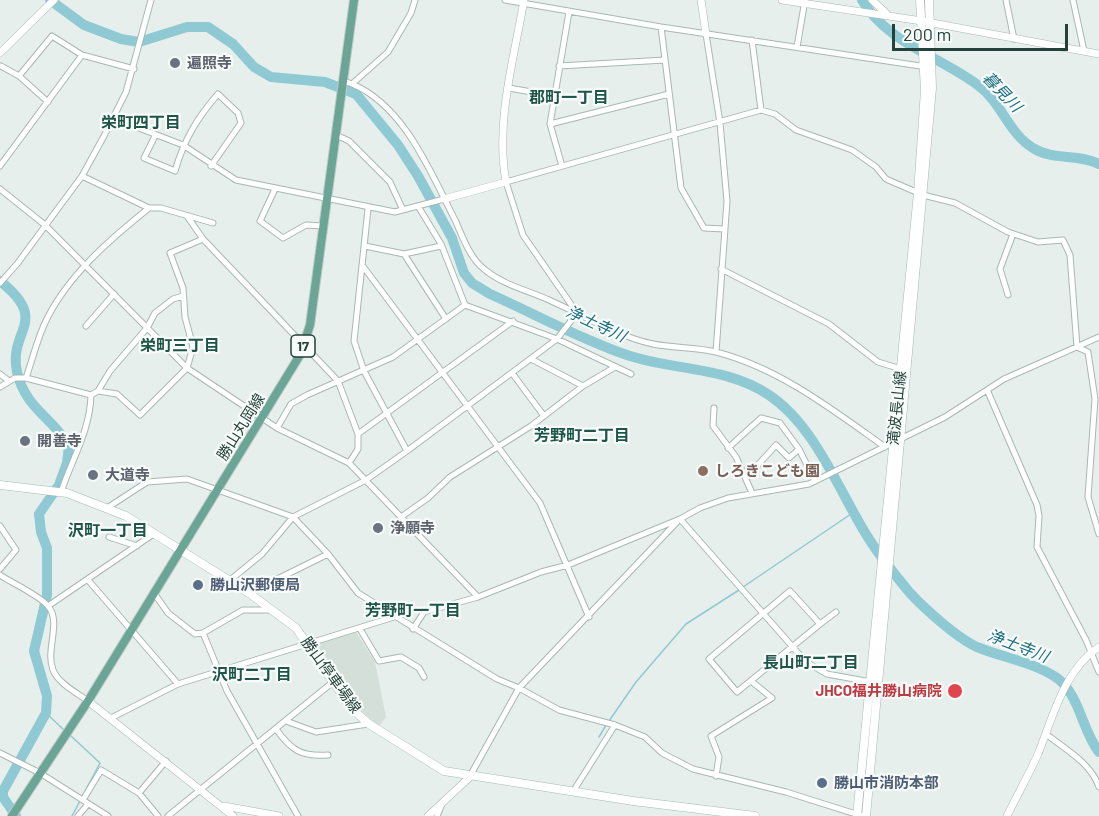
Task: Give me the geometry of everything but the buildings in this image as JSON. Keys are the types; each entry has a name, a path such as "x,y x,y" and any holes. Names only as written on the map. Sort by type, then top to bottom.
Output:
{"main road":[{"name":"勝山丸岡線","path":"12,816 88,701 292,370 304,343 310,325 336,135 348,82 354,0"},
{"name":"滝波長山線","path":"920,0 927,66"},
{"name":"滝波長山線","path":"860,816 875,682 886,528 897,441 920,194 927,66 932,46 930,0"},
{"name":"滝波長山線","path":"883,587 891,535 901,369 920,194"},
{"name":"勝山停車場線","path":"0,485 62,492 107,508 155,533 249,593 296,628 352,709 369,724 444,771 470,777 755,816"}],"street":[{"path":"0,52 54,0"},
{"path":"0,283 17,264 82,176 113,118 126,92 151,0"},
{"path":"415,0 411,13 388,52 348,82 378,100 407,132 467,245 483,269 510,285 629,338 654,344 716,352 779,377 811,394 885,447"},
{"path":"505,0 660,27 927,66"},
{"path":"701,0 720,123 727,201 716,352"},
{"path":"783,0 922,21 1099,54"},
{"path":"872,0 891,18"},
{"path":"1006,0 1014,39"},
{"path":"1073,0 1084,51"},
{"path":"524,2 502,139 506,182 523,235 577,313"},
{"path":"797,47 805,2"},
{"path":"562,166 550,124 569,12"},
{"path":"660,27 684,193 704,228 724,228"},
{"path":"19,76 52,36 82,55 134,66"},
{"path":"752,40 761,110"},
{"path":"0,166 82,55"},
{"path":"559,66 665,60"},
{"path":"1,66 19,76 48,102"},
{"path":"509,88 554,96"},
{"path":"155,136 144,158 175,171 183,145 197,119 218,94 238,113 241,123 212,166"},
{"path":"550,124 669,94"},
{"path":"113,118 183,145 236,180 368,209 396,212 761,110 775,114 796,130 852,150 876,166 886,179 920,194 955,203 1013,234 1038,242 1063,240 1070,255 1077,347"},
{"path":"336,135 349,141 390,182 403,210"},
{"path":"82,176 149,208 161,208 213,223"},
{"path":"0,189 45,225 187,368 277,428 350,463 478,597"},
{"path":"275,189 260,221 283,238 306,225 323,226"},
{"path":"420,206 441,246 465,305 559,337 631,374"},
{"path":"26,378 44,324 61,296 86,265 149,208"},
{"path":"368,209 354,341 364,371 407,451"},
{"path":"187,216 203,239 338,381 358,434 358,449 350,463"},
{"path":"1008,295 1000,269 1013,234"},
{"path":"98,391 117,394 140,416 187,368 193,347 184,317 183,288 170,253 203,239"},
{"path":"365,246 404,254 441,246"},
{"path":"404,254 446,319"},
{"path":"362,265 540,503 589,617"},
{"path":"721,269 829,324 878,362 901,369"},
{"path":"86,326 114,294"},
{"path":"0,387 15,378 26,378 91,395 98,391 110,371 147,328 155,313 173,299 183,296"},
{"path":"277,428 291,404 393,357 465,305"},
{"path":"229,581 262,554 293,518 366,480 407,451 559,337 577,313"},
{"path":"358,434 388,415 513,321"},
{"path":"413,628 424,612 478,597 534,575 568,565 680,519 700,508 752,494 815,482 988,392 1004,379 1099,337"},
{"path":"1077,347 1088,352 1095,399 1088,496 1099,534"},
{"path":"531,359 583,386"},
{"path":"401,517 428,498 450,477 499,447 583,386 615,367"},
{"path":"512,373 544,416"},
{"path":"0,375 9,381"},
{"path":"988,392 1037,505 1039,516 1037,547 1099,672"},
{"path":"62,492 70,467 82,443 91,395"},
{"path":"714,408 713,426 746,478 752,494"},
{"path":"728,448 761,418 780,423 799,449 815,482"},
{"path":"746,478 776,445 789,458 799,449"},
{"path":"107,508 147,482 187,479 293,518 328,554 358,593 475,667 559,710 615,725 645,737 662,753 693,769 786,792 860,816"},
{"path":"680,519 806,662 827,674 875,682"},
{"path":"428,816 470,777 519,688 680,519"},
{"path":"0,526 16,550 0,569"},
{"path":"48,606 155,533"},
{"path":"109,537 136,546"},
{"path":"249,593 328,554"},
{"path":"0,575 48,606 54,621 50,649 52,669 62,681 222,805 233,816"},
{"path":"88,580 178,684"},
{"path":"820,624 790,591 709,659 737,692 836,612"},
{"path":"154,593 168,614 195,634 203,633 243,610 271,610"},
{"path":"111,718 178,684 393,617"},
{"path":"360,629 379,661 400,657 419,668 424,677"},
{"path":"203,633 227,691 298,816"},
{"path":"1007,816 1046,734 1060,696 1071,677 1091,652 1099,647"},
{"path":"716,776 719,757 711,736 772,698 751,681"},
{"path":"168,816 333,682"},
{"path":"286,721 316,732 369,724"},
{"path":"574,790 615,725"},
{"path":"276,729 290,748 319,756 328,755"},
{"path":"1046,734 1083,762 1095,774 1099,787"},
{"path":"0,753 40,773 108,816"},
{"path":"139,793 166,761"},
{"path":"78,816 101,770 139,793 158,816"},
{"path":"436,816 442,804"},
{"path":"222,805 279,816"}],"shaded area":[{"path":"356,632 375,662 386,717 379,726 352,703 313,644"}],"waterway":[{"name":"浄土寺川","path":"50,0 84,25 121,39 139,42 187,27 208,27 233,44 254,67 271,77 325,82 356,94 398,145 418,176 452,238 464,273 472,283 490,294 609,349 645,360 735,379 769,395 786,408 814,442 869,539 910,593 942,623 969,643 1038,668 1057,678 1071,694 1088,734 1099,752"},
{"name":"暮見川","path":"862,0 885,28 979,86 993,100 1018,135 1033,148 1049,154 1099,164"},
{"path":"0,281 23,306 24,326 16,357 21,384 26,395 69,446 67,463 59,485 39,514 41,532 47,548 47,595 34,651 47,696 46,713 3,791 3,797 16,816"},
{"path":"743,587 854,512"},
{"path":"609,721 636,682 686,624 739,590"},
{"path":"46,713 64,730"},
{"path":"599,737 606,725"},
{"path":"70,735 100,763 82,797"},
{"path":"72,816 80,801"}],"place":[{"name":"遍照寺","path":"175,63"},
{"name":"開善寺","path":"25,441"},
{"name":"しろきこども園","path":"703,471"},
{"name":"大道寺","path":"93,475"},
{"name":"浄願寺","path":"378,528"},
{"name":"勝山沢郵便局","path":"198,585"},
{"name":"JHCO福井勝山病院","path":"955,691"},
{"name":"勝山市消防本部","path":"822,783"}],"district":[{"name":"郡町一丁目","path":"569,98"},
{"name":"栄町四丁目","path":"141,123"},
{"name":"栄町三丁目","path":"180,346"},
{"name":"芳野町二丁目","path":"582,436"},
{"name":"沢町一丁目","path":"108,531"},
{"name":"芳野町一丁目","path":"413,611"},
{"name":"長山町二丁目","path":"811,663"},
{"name":"沢町二丁目","path":"252,675"}]}
